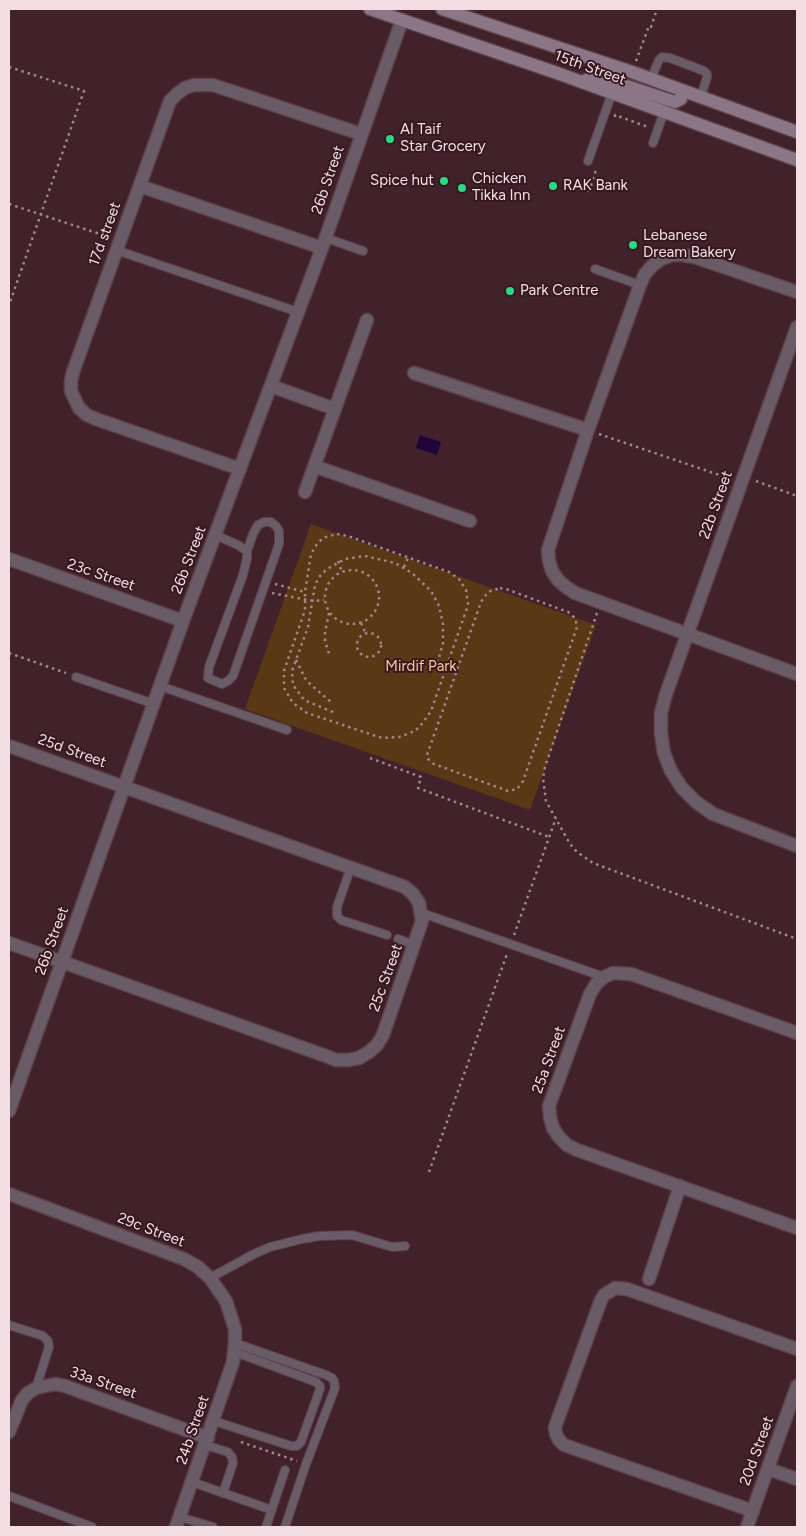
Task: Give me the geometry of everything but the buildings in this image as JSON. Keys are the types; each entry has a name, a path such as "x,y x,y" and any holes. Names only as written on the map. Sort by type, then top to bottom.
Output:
{"street":[{"name":"15th Street","path":"370,9 582,82 797,160"},
{"name":"15th Street","path":"442,9 632,72 797,132"},
{"name":"26b Street","path":"9,1112 183,621 324,243 402,20"},
{"path":"582,82 588,79 602,78 675,102 681,99 682,90"},
{"name":"17d street","path":"240,469 96,419 80,408 74,400 71,391 73,372 170,101 177,94 194,85 213,85 362,134"},
{"path":"140,186 324,243"},
{"path":"797,292 683,255 672,256 657,262 645,274 588,430 548,550 549,561 555,576 566,588 797,674"},
{"path":"305,492 367,320"},
{"name":"22b Street","path":"797,328 666,694 661,713 664,753 671,771 682,788 696,802 713,814 797,846"},
{"path":"414,373 588,430"},
{"path":"271,386 335,409"},
{"path":"314,466 470,521"},
{"name":"23c Street","path":"9,560 183,621"},
{"name":"25d Street","path":"9,746 125,787"},
{"path":"125,787 405,887 419,903 422,913"},
{"name":"25c Street","path":"9,943 336,1060 348,1060 359,1058 369,1052 377,1045 383,1035 415,945 422,913"},
{"path":"604,977 613,973 631,974 797,1033"},
{"name":"25a Street","path":"604,977 596,984 590,994 552,1095 550,1117 553,1128 559,1137 577,1150 797,1228"},
{"path":"649,1279 680,1186"},
{"name":"29c Street","path":"9,1194 198,1267 219,1289 229,1308 235,1329 235,1348"},
{"path":"753,1511 564,1445 556,1434 555,1427 601,1300 604,1295 615,1288 627,1289 797,1349"},
{"name":"24b Street","path":"178,1524 214,1421 233,1362 235,1348"},
{"name":"33a Street","path":"36,1388 46,1385 65,1386 206,1442"},
{"name":"20d Street","path":"747,1527 797,1386"},
{"path":"9,1432 22,1400 36,1388"},
{"path":"768,1469 797,1480"}],"lane":[{"path":"651,79 657,63 662,57 666,57 704,71 707,74 708,77 701,97"},
{"path":"588,161 612,93"},
{"path":"652,143 664,112"},
{"path":"324,243 363,251"},
{"path":"118,245 298,312"},
{"path":"596,269 640,285"},
{"path":"264,522 271,522 279,531 279,544 267,582 233,676 222,684 208,678 209,666 243,575 247,551 258,525 264,522"},
{"path":"215,536 238,544 247,551"},
{"path":"76,677 154,704"},
{"path":"160,686 287,730"},
{"path":"351,867 337,907 337,916 342,920 388,936"},
{"path":"422,913 604,977"},
{"path":"398,939 415,945"},
{"path":"210,1278 254,1254 278,1245 319,1236 352,1235 392,1247 404,1246"},
{"path":"9,1325 43,1336 48,1340 49,1347 36,1388"},
{"path":"214,1421 296,1446 300,1442 320,1389 316,1382 235,1348"},
{"path":"235,1348 332,1378 335,1388 306,1464 285,1527"},
{"path":"206,1442 228,1452 232,1457 233,1463 223,1493"},
{"path":"266,1527 285,1470"},
{"path":"192,1482 272,1510"},
{"path":"9,1496 92,1527"},
{"path":"178,1524 213,1527"}],"path":[{"path":"632,72 657,9"},
{"path":"9,67 84,91 9,305"},
{"path":"613,122 616,115 658,130"},
{"path":"589,192 598,164"},
{"path":"9,204 118,245"},
{"path":"588,430 741,483 757,481 797,496"},
{"path":"331,535 348,536 408,558 449,572 459,579 466,590 468,604 447,668 427,718 415,730 399,738 382,738 307,713 293,703 284,688 283,680 286,663 303,618 310,559 314,549 321,540 331,535"},
{"path":"333,712 309,703 299,695 292,678 296,660 308,627 315,585 320,576 338,561 355,556 365,556 386,560 412,572 430,591 439,606 444,633 437,665 456,672"},
{"path":"404,567 408,558"},
{"path":"338,561 342,572"},
{"path":"349,570 363,572 374,581 378,588 377,609 373,615 360,623 347,624 334,618 329,613 324,600 326,586 330,580 342,572 349,570"},
{"path":"267,582 305,592"},
{"path":"506,589 568,612 575,618 576,632 527,771 521,785 513,791 503,790 434,764 428,759 428,751 456,672 481,602 488,592 506,589"},
{"path":"263,592 313,601 324,600"},
{"path":"601,602 545,767 544,790 546,801 570,844 577,852 593,863 797,939"},
{"path":"329,613 325,632 330,657"},
{"path":"360,623 366,634 375,636 380,642 379,651 372,657 363,656 357,648 359,640 366,634"},
{"path":"9,653 76,677"},
{"path":"296,660 311,686 331,702"},
{"path":"370,758 422,777 418,788 549,838"},
{"path":"429,1172 556,818"},
{"path":"236,1440 306,1464"}],"green space":[{"name":"Mirdif Park","path":"311,524 596,625 530,810 245,709"}],"shaded area":[{"path":"420,435 441,442 437,455 416,448"}],"place":[{"name":"Al Taif Star Grocery","path":"390,139"},
{"name":"Spice hut","path":"444,181"},
{"name":"RAK Bank","path":"553,186"},
{"name":"Chicken Tikka Inn","path":"462,188"},
{"name":"Lebanese Dream Bakery","path":"633,245"},
{"name":"Park Centre","path":"510,291"}]}
